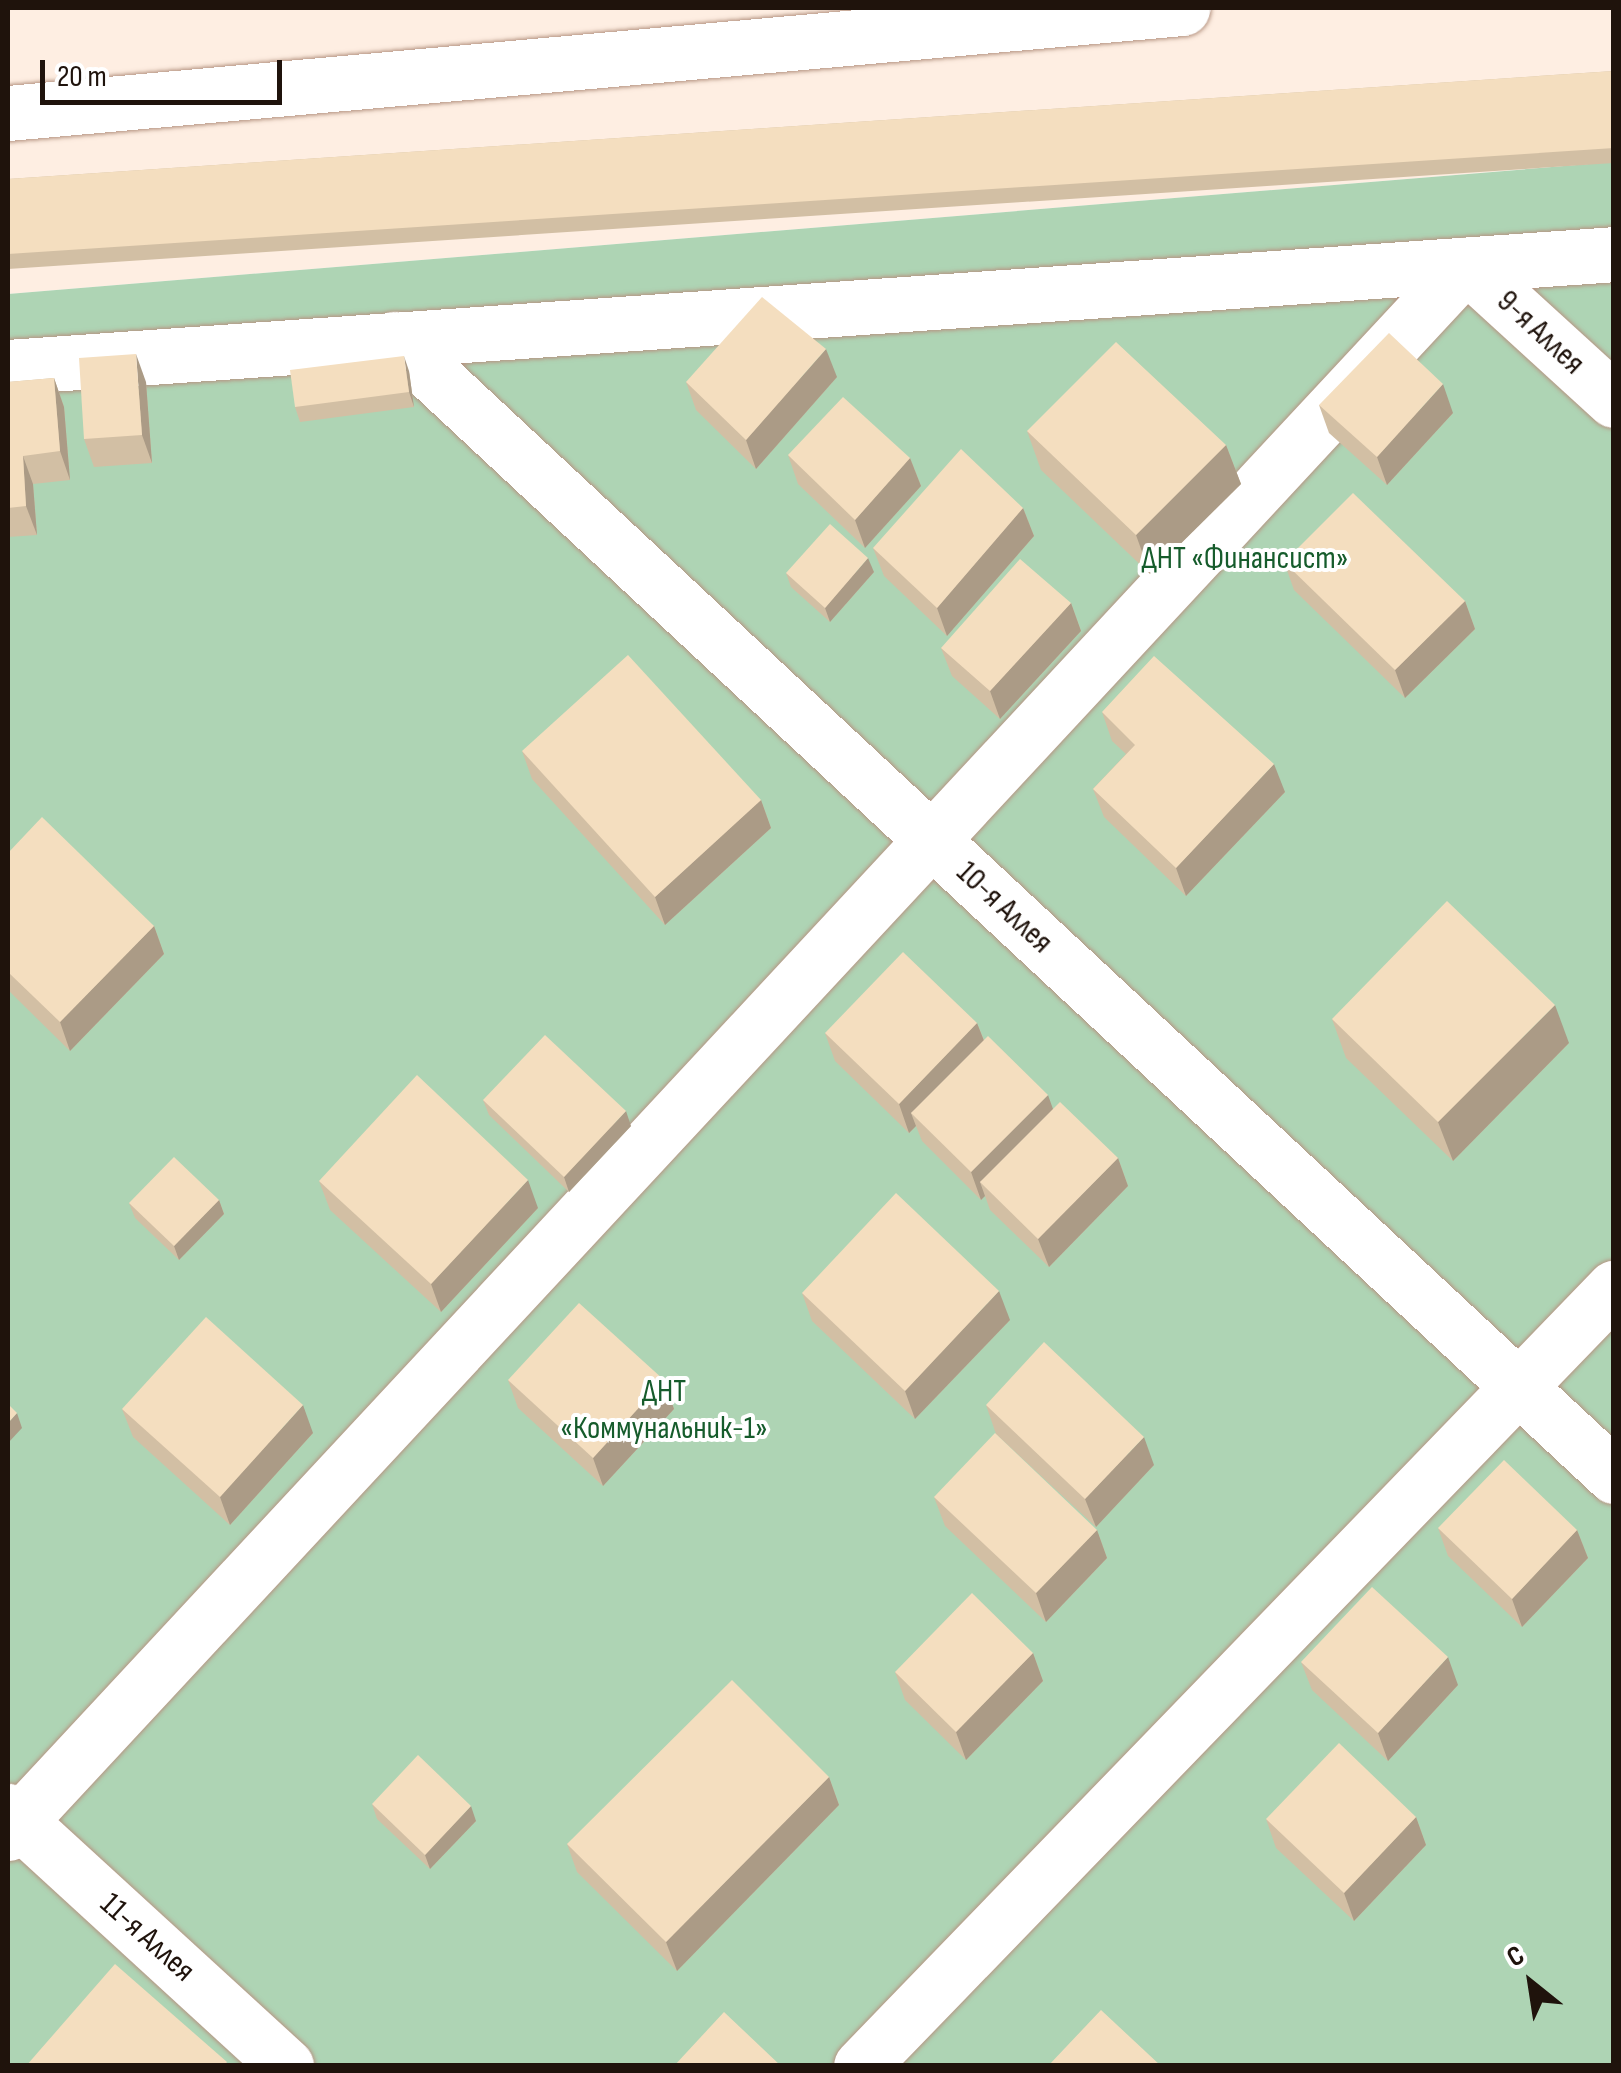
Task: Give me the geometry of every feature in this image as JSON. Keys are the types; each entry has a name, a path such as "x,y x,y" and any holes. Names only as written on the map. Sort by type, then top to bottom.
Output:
{"lane":[{"path":"8,113 1182,8"},
{"path":"8,368 1614,254"},
{"path":"11,1822 1466,265"},
{"name":"9-я Аллея","path":"1466,265 1614,400"},
{"name":"10-я Аллея","path":"394,339 1614,1476"},
{"path":"861,2066 1614,1288"},
{"name":"11-я Аллея","path":"11,1822 286,2066"}],"shaded area":[{"path":"8,8 1613,8 1613,162 8,294"}],"green space":[{"name":"ДНТ «Коммунальник-1»","path":"1613,162 1613,2065 8,2066 8,294"}],"building":[{"path":"1614,71 1614,148 8,254 8,179"},
{"path":"762,297 826,349 746,440 686,382"},
{"path":"1389,333 1443,384 1377,457 1319,405"},
{"path":"1116,342 1226,445 1136,535 1027,431"},
{"path":"136,354 142,435 84,439 79,358"},
{"path":"404,356 409,392 295,407 290,370"},
{"path":"54,378 60,451 23,456 26,506 8,508 8,382"},
{"path":"843,397 910,458 855,520 788,455"},
{"path":"961,449 1023,508 937,608 873,548"},
{"path":"1353,493 1465,601 1395,670 1284,562"},
{"path":"830,524 868,558 825,608 786,573"},
{"path":"1020,559 1071,603 990,691 941,648"},
{"path":"628,655 761,800 655,897 522,751"},
{"path":"1154,656 1274,764 1176,868 1093,789 1135,745 1102,712"},
{"path":"42,817 154,926 60,1022 8,972 8,853"},
{"path":"1447,901 1555,1005 1438,1122 1332,1019"},
{"path":"903,952 977,1023 899,1104 825,1033"},
{"path":"545,1035 626,1111 564,1177 483,1100"},
{"path":"988,1036 1048,1095 971,1172 911,1113"},
{"path":"417,1075 528,1180 431,1284 319,1181"},
{"path":"1060,1102 1118,1158 1038,1239 980,1182"},
{"path":"174,1157 219,1200 174,1246 129,1203"},
{"path":"896,1193 999,1291 905,1391 802,1293"},
{"path":"579,1303 664,1380 593,1458 508,1380"},
{"path":"206,1317 303,1405 220,1497 122,1409"},
{"path":"1044,1342 1144,1437 1085,1499 986,1405"},
{"path":"8,1404 17,1413 8,1423"},
{"path":"995,1433 1097,1530 1036,1593 934,1497"},
{"path":"1504,1460 1577,1530 1512,1599 1438,1528"},
{"path":"1372,1587 1448,1657 1378,1733 1301,1662"},
{"path":"972,1593 1033,1653 956,1732 895,1672"},
{"path":"732,1680 829,1777 666,1942 567,1844"},
{"path":"1339,1743 1416,1817 1344,1893 1266,1819"},
{"path":"418,1755 471,1806 425,1855 372,1804"},
{"path":"115,1964 227,2062 224,2066 26,2066"},
{"path":"1101,2010 1161,2066 1048,2066"},
{"path":"724,2012 781,2066 674,2066"}],"park label":[{"name":"ДНТ «Финансист»","path":"1245,559"}]}
